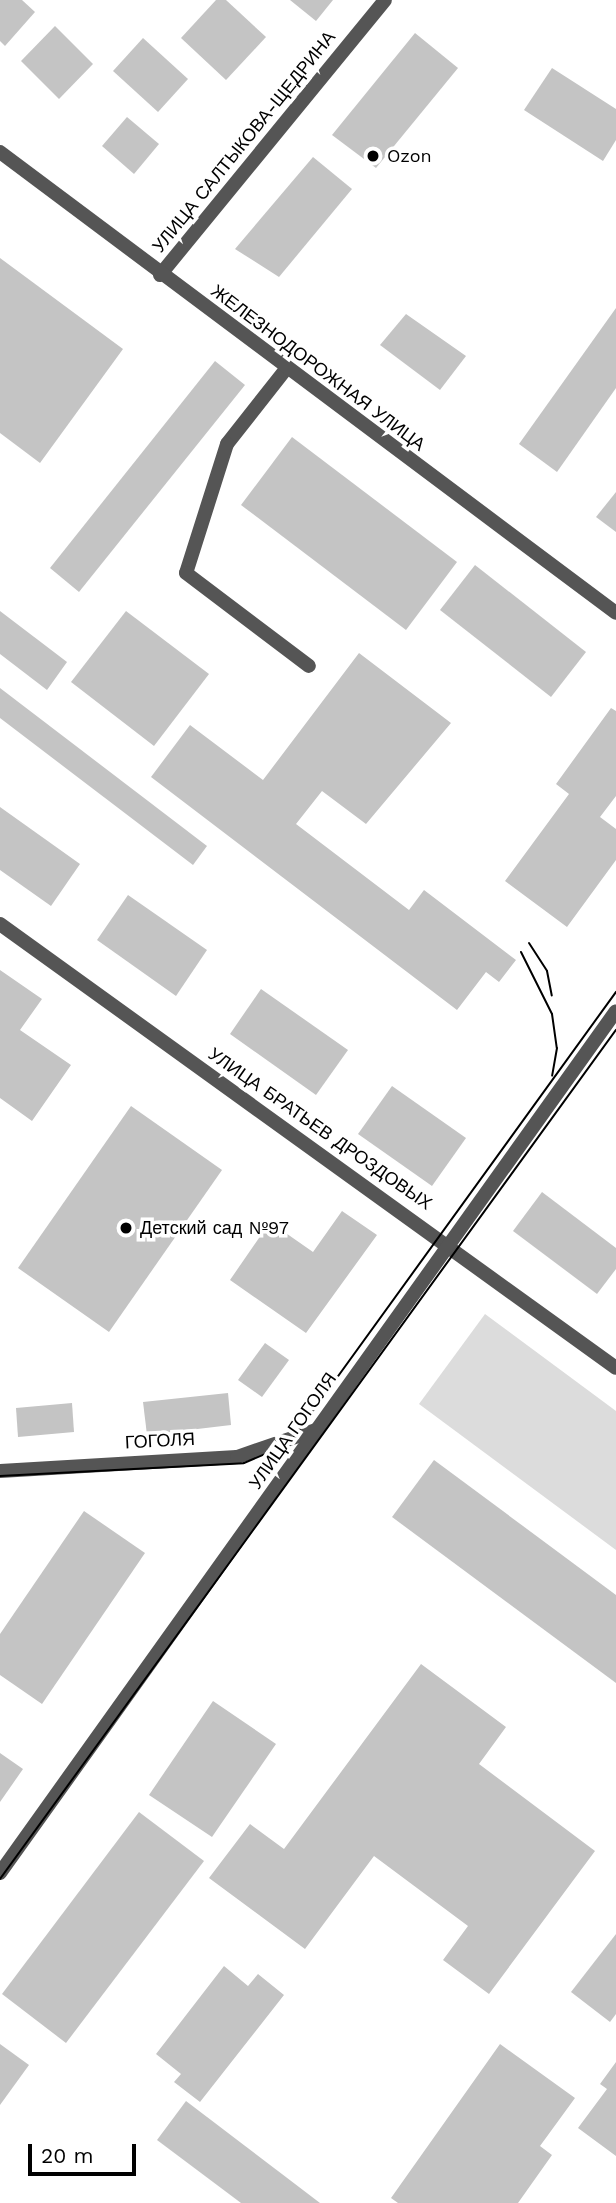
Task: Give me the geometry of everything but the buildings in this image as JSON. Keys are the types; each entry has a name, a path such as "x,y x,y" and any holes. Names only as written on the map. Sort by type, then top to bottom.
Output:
{"street":[{"name":"УЛИЦА САЛТЫКОВА-ЩЕДРИНА","path":"160,275 385,0"},
{"name":"ЖЕЛЕЗНОДОРОЖНАЯ УЛИЦА","path":"0,152 160,275 616,612"},
{"path":"286,369 226,444 186,573 309,666"},
{"name":"УЛИЦА БРАТЬЕВ ДРОЗДОВЫХ","path":"0,924 450,1245 616,1368"},
{"name":"УЛИЦА ГОГОЛЯ","path":"0,1874 616,1011"},
{"name":"ГОГОЛЯ","path":"0,1471 237,1457 317,1430"}],"shaded area":[{"path":"485,1314 616,1411 616,1550 419,1404"}],"tram line":[{"path":"529,943 547,971 552,996"},
{"path":"521,952 552,1014 557,1048 552,1076"},
{"path":"0,1476 244,1463 289,1444 616,992"},
{"path":"0,1879 616,1030"}],"place":[{"name":"Ozon","path":"373,156"},
{"name":"Детский сад №97","path":"126,1228"}]}
